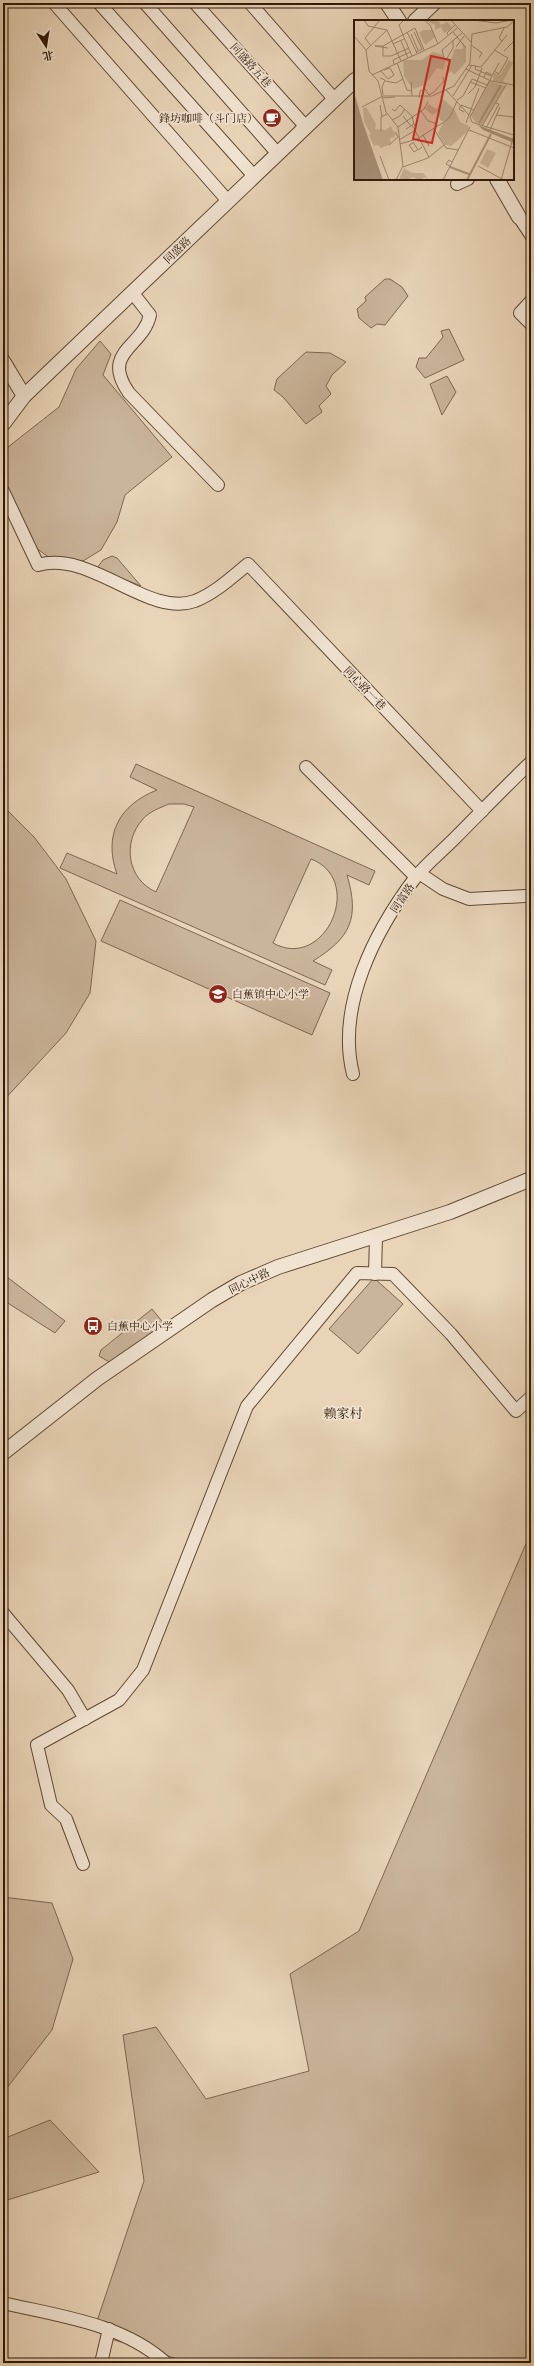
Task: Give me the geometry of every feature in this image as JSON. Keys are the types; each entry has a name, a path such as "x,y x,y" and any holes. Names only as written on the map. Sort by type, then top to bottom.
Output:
{"street":[{"path":"54,3 228,201"},
{"path":"99,3 254,176"},
{"path":"145,3 278,154"},
{"name":"同盛路五巷","path":"195,3 306,127"},
{"path":"250,3 335,100"},
{"path":"387,3 398,20"},
{"path":"416,20 434,3"},
{"name":"同盛路","path":"3,424 24,396 354,81"},
{"path":"498,180 531,235"},
{"path":"132,292 150,315 148,326 123,352 119,368 122,383 129,393 218,485"},
{"path":"531,301 520,313 531,324"},
{"path":"3,361 24,396"},
{"name":"同心路一巷","path":"3,491 38,564 56,562 77,564 154,598 174,602 193,601 205,597 248,564 482,811"},
{"name":"同富路","path":"353,1074 348,1055 348,1035 350,1015 355,994 379,935 394,908 418,875 531,762"},
{"path":"306,767 418,875 443,889 469,899 525,896"},
{"name":"同心中路","path":"3,1453 97,1379 217,1296 241,1283 278,1267 450,1212 531,1179"},
{"path":"375,1274 376,1236"},
{"path":"83,1864 66,1819 51,1805 37,1745 119,1700 143,1670 247,1406 358,1273 393,1274 451,1334 516,1411 531,1397"},
{"path":"3,1613 68,1690 85,1719"},
{"path":"3,2303 108,2329 140,2345 166,2363"},
{"path":"101,2363 108,2329"}],"shaded area":[{"path":"385,279 390,279 402,287 408,296 385,325 377,324 371,328 359,318 357,309 366,301 365,297"},
{"path":"449,329 464,360 425,378 416,367 419,358 426,358 443,337 441,331"},
{"path":"100,341 111,354 103,375 172,457 125,495 117,522 101,550 83,561 50,558 36,548 3,479 3,451 59,407 76,369"},
{"path":"306,352 330,353 346,362 332,375 326,386 331,394 319,406 322,412 306,424 283,397 274,390 277,379"},
{"path":"447,376 456,392 442,415 430,384"},
{"path":"112,556 117,558 141,586 97,568 103,560"},
{"path":"136,764 375,871 369,885 347,875 351,890 352,904 352,915 349,926 336,944 326,953 313,961 332,970 325,985 60,868 67,853 117,874 113,860 112,847 113,834 118,823 124,813 133,804 144,796 157,790 130,777","holes":["169,804 184,804 194,807 156,892 146,886 139,878 134,869 130,849 136,828 143,819 152,812","311,859 327,870 336,885 337,902 332,920 322,935 309,945 292,949 273,943"]},
{"path":"3,806 34,837 66,879 96,941 90,993 66,1033 3,1101"},
{"path":"120,900 330,993 312,1035 101,941"},
{"path":"3,1274 65,1321 55,1333 3,1300"},
{"path":"374,1278 403,1304 358,1354 329,1329"},
{"path":"152,1309 166,1326 111,1363 99,1356 101,1350"},
{"path":"531,1538 531,2363 191,2363 111,2339 94,2330 144,2181 123,2035 156,2027 206,2099 309,2071 290,1974 359,1931 528,1539"},
{"path":"3,1897 52,1903 73,1959 52,2030 3,2093"},
{"path":"50,2120 99,2172 4,2201 3,2205 3,2139"}],"place":[{"name":"鋒坊咖啡（斗门店）","path":"272,118"},
{"name":"白蕉镇中心小学","path":"218,994"},
{"name":"白蕉中心小学","path":"93,1326"}],"district":[{"name":"赖家村","path":"343,1413"}]}
